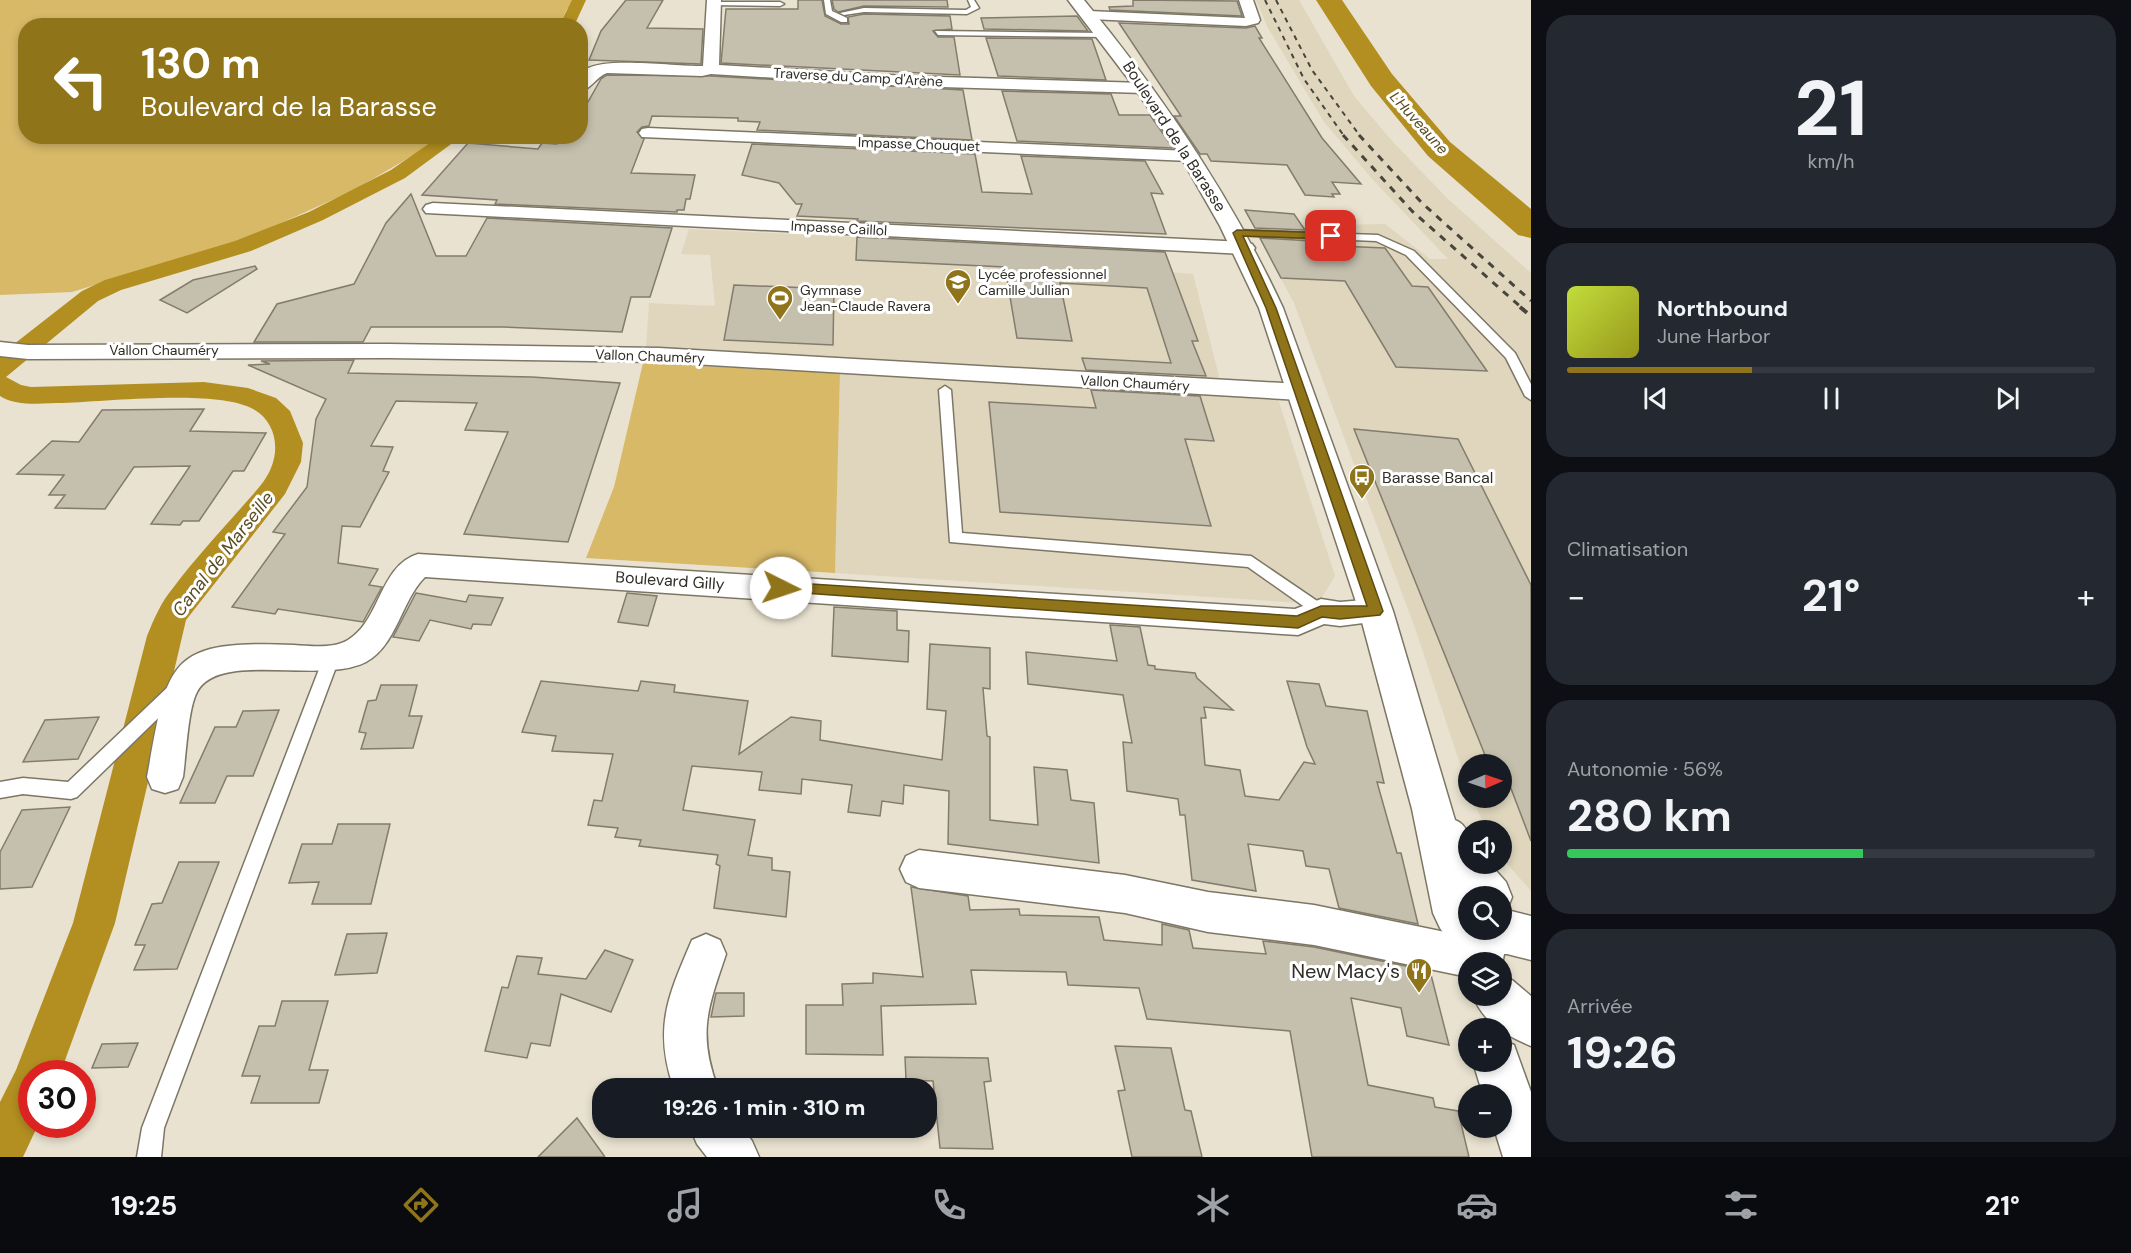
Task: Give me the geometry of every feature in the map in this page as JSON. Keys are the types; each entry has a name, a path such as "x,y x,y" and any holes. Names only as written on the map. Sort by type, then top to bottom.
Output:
{"street":[{"path":"1090,17 1246,22 1253,20 1246,0"},
{"path":"711,69 713,23 710,9 714,1"},
{"name":"Boulevard de la Barasse","path":"1090,17 1144,88 1190,156 1241,241 1271,308 1376,611 1432,809 1455,914 1475,952"},
{"name":"Traverse du Camp d'Arène","path":"588,77 591,73 606,68 702,71 711,69 907,81 1144,88"},
{"name":"Impasse Chouquet","path":"648,133 1190,156"},
{"name":"Impasse Caillol","path":"433,209 1241,241"},
{"name":"Vallon Chauméry","path":"14,351 315,350 659,355 1300,392"},
{"name":"Boulevard Gilly","path":"183,684 197,671 216,661 245,657 331,659 356,652 372,637 407,573 418,565 428,564 1298,622 1321,612 1340,614 1376,611"},
{"path":"165,777 183,684"},
{"name":"Boulevard de la Barasse","path":"1432,809 1469,873 1481,886"},
{"path":"919,869 1125,894 1208,912 1314,925 1458,965"},
{"path":"1485,952 1484,940 1499,932 1520,927"},
{"path":"692,1078 686,1063 683,1023 706,954"},
{"name":"Boulevard de la Barasse","path":"1509,1006 1515,1014 1531,1023"},
{"path":"1500,1072 1529,1157"},
{"path":"721,1138 736,1157"},
{"path":"1529,1157 1531,1152"}],"lane":[{"path":"827,0 829,12 844,17 864,10 967,12 975,8 971,0"},
{"path":"714,1 780,4"},
{"path":"938,33 1090,17"},
{"path":"1241,241 1378,238 1410,253 1511,356 1531,396"},
{"path":"945,390 955,538 1251,562 1321,612"},
{"path":"149,1157 153,1128 331,659"},
{"path":"0,790 23,786 71,791 183,684"}],"shaded area":[{"path":"0,0 578,0 567,9 563,18 18,18 18,144 432,144 354,190 250,237 72,292 0,295"},
{"path":"1256,0 1299,0 1354,96 1393,142 1448,199 1531,273 1531,891 1512,869 1512,820 1482,820 1477,808 1512,808 1512,754 1458,754 1458,758 1416,631 1294,303 1253,227 1385,224 1430,259 1448,259 1374,181 1324,122 1268,28"},
{"name":"Lycée professionnel Camille Jullian","path":"689,229 1158,252 1167,272 1193,274 1220,380 646,347 649,303 715,306 710,255 681,254"},
{"path":"643,363 840,373 835,573 586,558 614,487"},
{"path":"840,373 1278,399 1335,576 1318,604 835,573"}],"building":[{"path":"626,0 663,0 647,28 703,29 701,64 589,60 601,31"},
{"path":"798,0 822,0 825,16 841,24 849,24 848,17 864,14 950,16 952,29 933,31 938,37 954,37 960,75 721,63 726,9 798,9"},
{"path":"832,0 947,0 948,7 864,6 838,12 834,9"},
{"path":"1133,0 1237,1 1242,16 1110,10 1109,7 1133,6"},
{"path":"1077,16 1088,31 984,29 981,18"},
{"path":"1119,23 1246,28 1255,26 1262,38 1259,38 1322,138 1361,184 1332,182 1340,194 1332,194 1334,197 1305,195 1287,165 1211,161 1207,154 1200,154 1174,116 1181,116"},
{"path":"986,38 1092,39 1106,80 998,76"},
{"path":"607,75 711,76 963,90 972,140 757,130 760,122 738,121 738,118 652,116 649,126 642,127 637,132 644,139 631,173 695,175 690,199 686,199 684,210 677,210 677,212 495,204 497,200 422,195 467,144 538,149 541,144 588,144 588,102 601,79"},
{"path":"1002,91 1111,94 1119,115 1150,115 1173,148 1017,141"},
{"path":"752,144 975,154 982,192 1032,194 1021,156 1145,161 1163,194 1151,193 1166,234 857,221 858,219 797,216 802,204 796,204 779,183 742,175"},
{"path":"411,194 436,256 466,256 487,218 672,228 650,297 631,297 622,332 503,327 371,327 363,342 254,342 277,304 354,284 386,223"},
{"path":"1245,210 1294,214 1305,230 1255,228"},
{"path":"857,237 1165,252 1198,341 1192,341 1206,376 1086,370 1082,358 1171,363 1147,288 1060,283 1072,341 1017,338 1005,267 856,260"},
{"path":"1260,238 1312,241 1315,245 1385,248 1412,286 1428,287 1487,371 1396,367 1345,281 1281,278"},
{"path":"255,266 257,269 187,313 160,300 193,280"},
{"name":"Gymnase Jean-Claude Ravera","path":"734,285 834,289 833,345 724,340"},
{"path":"354,360 348,373 532,377 620,383 568,542 464,534 508,432 465,430 477,403 396,401 371,446 393,447 383,471 389,472 360,527 342,526 338,563 378,569 369,585 382,587 363,622 278,609 275,614 232,607 285,534 273,532 307,487 316,419 326,399 248,365 270,364 261,361"},
{"path":"1091,390 1200,396 1214,441 1185,439 1211,526 1000,512 989,402 1096,408"},
{"path":"204,409 190,431 266,433 244,471 233,471 199,521 183,521 180,525 151,524 190,466 134,467 105,509 55,508 65,495 49,495 64,475 17,474 52,441 79,442 102,410"},
{"path":"1354,429 1458,439 1531,585 1531,841 1512,791 1512,754 1485,754"},
{"path":"416,593 466,602 469,595 503,598 491,625 473,624 471,629 430,620 419,641 393,637"},
{"path":"627,593 657,596 648,626 618,622"},
{"path":"834,607 897,611 897,630 909,631 908,662 832,656"},
{"path":"1110,625 1140,627 1148,665 1155,666 1155,669 1195,673 1197,678 1233,710 1204,707 1206,718 1201,718 1205,765 1240,770 1245,796 1279,800 1304,762 1315,764 1307,747 1287,681 1319,684 1326,706 1367,711 1384,783 1377,782 1397,853 1401,853 1418,924 1339,908 1329,869 1306,866 1303,851 1248,844 1256,891 1192,880 1185,815 1180,815 1178,799 1127,791 1123,742 1132,743 1123,695 1028,684 1026,652 1117,661"},
{"path":"930,644 990,648 990,689 983,688 987,736 990,737 990,820 1038,825 1034,767 1067,770 1071,800 1094,803 1099,863 948,844 949,791 904,785 903,804 882,801 880,816 848,812 852,785 802,779 801,794 759,790 762,772 692,766 683,810 755,820 748,855 772,858 772,870 790,872 786,917 714,908 720,866 716,864 718,855 639,846 641,840 615,837 618,828 588,825 594,800 602,801 613,754 552,751 556,736 522,732 541,681 638,691 641,681 675,685 674,692 748,701 739,754 791,717 821,721 820,740 942,760 946,711 927,709"},
{"path":"381,685 417,685 409,716 422,716 413,748 361,749 366,733 359,732 368,701 376,700"},
{"path":"279,710 253,776 227,776 215,803 180,803 215,727 236,727 243,711"},
{"path":"99,717 78,759 23,762 45,720"},
{"path":"70,807 32,887 0,889 0,852 22,810"},
{"path":"338,824 390,824 371,904 312,904 319,882 289,883 302,844 332,844"},
{"path":"179,862 219,862 177,969 134,970 145,945 135,945 152,904 162,903"},
{"path":"911,887 968,896 970,910 1019,909 1020,915 1099,917 1104,940 1162,945 1162,924 1189,930 1193,948 1266,954 1263,941 1314,947 1430,971 1449,1045 1407,1036 1401,1008 1351,998 1368,1085 1433,1098 1435,1107 1458,1111 1458,1138 1464,1138 1469,1157 1312,1157 1290,1031 1147,1019 1139,988 1068,985 1066,972 971,970 976,1004 881,1006 883,1055 806,1054 806,1005 843,1005 842,984 873,983 873,973 923,977"},
{"path":"387,933 377,973 335,975 347,934"},
{"path":"605,950 633,960 611,1012 561,994 550,1046 531,1043 527,1058 485,1051 502,987 508,988 517,956 542,958 538,974 586,979"},
{"path":"716,993 744,993 744,1016 711,1017"},
{"path":"282,1001 328,1001 309,1070 328,1070 319,1103 251,1103 260,1076 242,1076 259,1026 275,1026"},
{"path":"138,1043 128,1067 96,1068 95,1060 102,1044"},
{"path":"1115,1046 1171,1048 1185,1110 1191,1111 1202,1157 1132,1157 1118,1091 1125,1090"},
{"path":"905,1057 988,1058 991,1081 984,1082 993,1149 940,1148 937,1078 906,1078"},
{"path":"577,1118 605,1157 538,1157"}],"waterway":[{"name":"Canal de Marseille","path":"570,18 579,0"},
{"name":"L'Huveaune","path":"1329,0 1381,80 1439,149 1531,227"},
{"name":"Canal de Marseille","path":"0,371 12,357 90,296 113,285 243,246 316,216 398,174 441,144"},
{"name":"Canal de Marseille","path":"0,384 14,393 31,395 204,391 248,396 266,404 280,417 289,443 287,462 275,487 183,598 171,617 164,636 94,923 42,1060"},
{"name":"Canal de Marseille","path":"0,1154 18,1116"}],"railway":[{"path":"1265,0 1304,79 1344,136"},
{"path":"1276,0 1312,70 1360,136"},
{"path":"1343,135 1412,211 1522,308"},
{"path":"1359,135 1422,203 1531,301"},
{"path":"1520,307 1531,316"}],"place":[{"name":"Lycée professionnel Camille Jullian","path":"958,305"},
{"name":"Gymnase Jean-Claude Ravera","path":"780,321"},
{"name":"Barasse Bancal","path":"1362,500"},
{"name":"New Macy's","path":"1419,994"}],"route":[{"path":"781,588 1298,622 1321,612 1340,614 1376,611 1271,308 1237,233 1331,236"}]}
